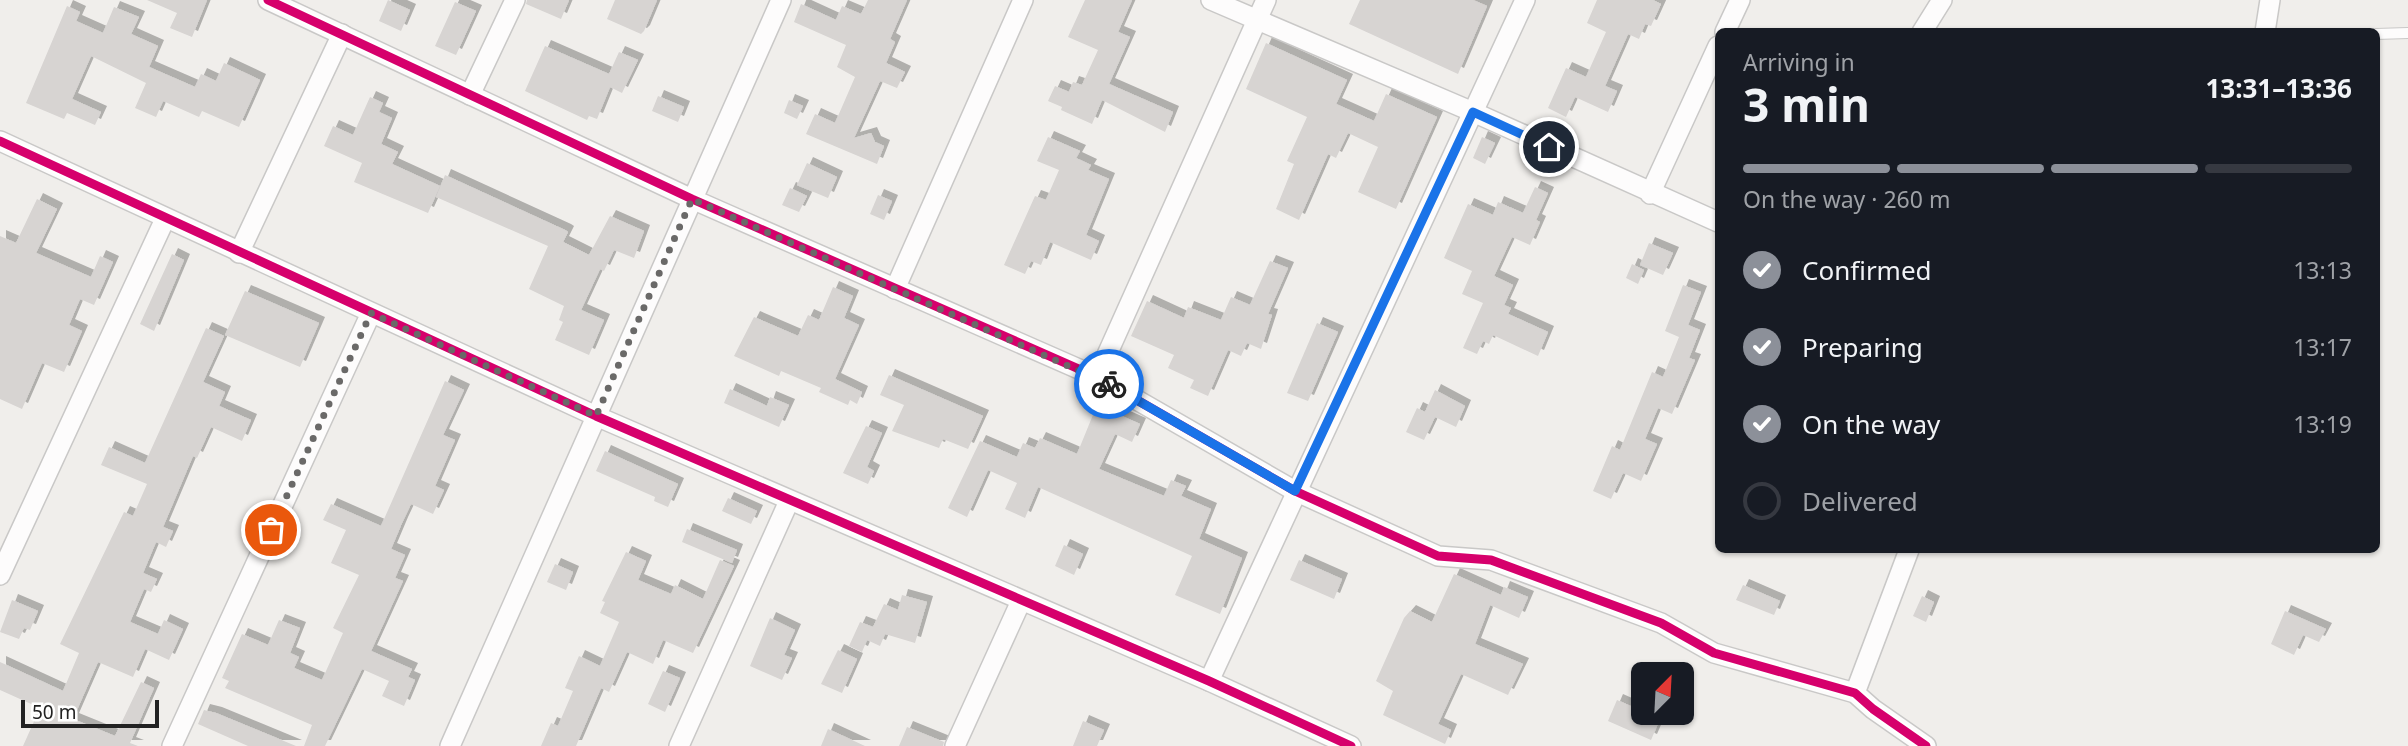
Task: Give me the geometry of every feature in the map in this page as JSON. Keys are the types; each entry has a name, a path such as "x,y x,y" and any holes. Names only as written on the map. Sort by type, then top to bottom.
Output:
{"street":[{"path":"470,95 515,0"},
{"path":"450,746 780,0"},
{"path":"895,289 1023,0"},
{"path":"1211,0 1473,112 1650,194 1715,221"},
{"path":"1097,377 1266,0"},
{"path":"1209,681 1525,0"},
{"path":"1727,28 1740,0"},
{"path":"1924,28 1942,0"},
{"path":"2266,28 2270,0"},
{"path":"272,1 692,199 1097,377 1295,491 1438,556 1491,560 1661,623 1714,653 1855,693 1926,746"},
{"path":"239,253 342,34"},
{"path":"1650,194 1715,53"},
{"path":"0,141 596,416 1209,681 1351,746"},
{"path":"0,575 165,219"},
{"path":"172,746 371,313"},
{"path":"679,746 789,500"},
{"path":"1855,693 1908,553"},
{"path":"955,746 1021,601"}],"lane":[{"path":"2380,34 2408,33"}],"building":[{"path":"147,0 207,0 192,37 170,28 177,13"},
{"path":"388,0 410,10 401,31 379,21"},
{"path":"527,0 569,0 561,19 526,4"},
{"path":"615,0 657,0 641,34 607,19"},
{"path":"868,0 907,0 890,39 895,42 886,63 905,72 897,88 880,81 854,138 871,133 875,142 884,146 877,164 806,134 815,114 835,123 855,77 837,67 846,45 794,22 801,4 836,20 842,6 861,14"},
{"path":"1085,0 1132,0 1118,32 1130,37 1109,84 1173,112 1165,132 1102,100 1092,124 1048,101 1055,86 1069,92 1073,82 1082,85 1098,50 1068,37"},
{"path":"1360,0 1473,0 1487,6 1458,74 1349,24"},
{"path":"1597,0 1653,0 1661,4 1651,26 1645,24 1639,39 1628,34 1605,86 1617,91 1608,112 1575,97 1566,117 1548,108 1566,68 1586,77 1606,32 1587,23"},
{"path":"455,2 476,11 456,55 435,46"},
{"path":"67,6 80,12 76,21 103,33 114,7 139,17 131,34 158,46 149,67 195,87 201,74 216,81 224,63 260,80 239,127 202,111 199,117 163,101 156,117 135,108 146,83 91,56 72,99 101,112 95,125 67,113 64,119 26,103"},
{"path":"1266,43 1347,80 1336,104 1374,121 1386,94 1437,117 1396,209 1358,192 1378,147 1348,133 1336,158 1328,154 1299,220 1276,209 1294,164 1287,161 1307,117 1246,89"},
{"path":"545,46 609,74 619,52 638,60 622,93 610,87 597,119 589,116 587,120 525,91"},
{"path":"658,96 684,107 678,122 652,111"},
{"path":"370,97 383,103 379,112 392,118 381,144 398,152 392,164 440,186 428,213 354,182 362,163 324,146 333,126 353,135"},
{"path":"789,100 803,106 797,119 784,113"},
{"path":"1048,137 1080,151 1076,158 1091,165 1088,170 1109,179 1086,235 1099,241 1091,260 1050,242 1041,265 1031,261 1025,274 1004,265 1035,196 1046,200 1059,170 1037,161"},
{"path":"1482,137 1495,143 1485,164 1473,158"},
{"path":"807,163 837,177 828,198 797,185"},
{"path":"445,175 565,230 568,232 563,242 589,255 610,216 644,231 634,258 614,250 604,271 600,269 581,310 604,320 589,355 555,340 563,322 559,320 564,306 529,289 548,246 436,197"},
{"path":"1535,187 1548,193 1536,220 1540,222 1530,245 1512,237 1494,276 1513,285 1504,305 1511,308 1508,314 1548,332 1538,356 1493,335 1489,344 1483,341 1477,354 1463,348 1483,303 1462,294 1472,271 1444,258 1468,204 1493,215 1498,202 1523,213"},
{"path":"790,188 807,196 799,212 782,205"},
{"path":"878,195 892,201 884,220 870,214"},
{"path":"37,199 57,209 36,253 91,277 100,256 113,262 94,305 80,299 69,325 82,331 64,372 42,363 22,409 0,399 0,236 16,243"},
{"path":"1649,243 1673,253 1663,275 1640,265"},
{"path":"172,254 184,260 154,331 140,324"},
{"path":"1270,261 1288,268 1268,314 1272,315 1261,349 1247,343 1241,356 1228,350 1208,396 1190,388 1194,380 1168,368 1174,355 1131,336 1147,301 1184,318 1188,307 1221,320 1231,297 1250,305"},
{"path":"1632,264 1644,270 1638,284 1626,278"},
{"path":"1683,285 1701,292 1688,325 1700,330 1689,358 1695,360 1672,414 1658,408 1645,439 1657,444 1641,481 1623,473 1611,499 1593,491 1612,446 1620,450 1652,372 1663,377 1679,337 1665,331"},
{"path":"833,287 853,296 844,318 859,325 835,379 862,392 857,404 850,400 848,405 819,392 821,388 781,371 779,376 734,356 754,317 798,336 808,315 819,320"},
{"path":"245,291 319,323 300,367 225,335"},
{"path":"1317,323 1338,332 1308,401 1287,393"},
{"path":"206,328 224,336 203,382 225,392 219,406 251,420 242,441 211,427 197,458 193,456 163,527 173,531 166,547 156,542 143,573 157,579 151,592 144,589 130,622 158,634 164,620 183,629 169,660 145,649 133,677 98,662 73,719 115,736 141,682 154,688 130,743 138,746 23,746 40,708 0,690 0,662 63,691 79,653 60,644 124,512 133,516 147,484 101,465 109,447 145,463"},
{"path":"889,375 983,416 968,449 943,439 939,448 892,431 904,405 880,395"},
{"path":"445,381 464,390 443,435 455,440 435,486 444,490 433,514 411,504 402,523 391,549 405,555 395,578 403,581 371,651 412,669 408,677 415,680 404,706 382,696 389,681 362,669 325,746 304,746 312,725 225,688 229,681 222,678 242,634 268,645 279,620 300,628 290,653 299,657 294,668 322,680 343,633 333,628 359,575 331,563 346,530 323,520 331,504 381,526"},
{"path":"730,389 767,406 770,397 789,405 779,427 724,403"},
{"path":"1435,390 1465,406 1456,427 1435,417 1424,440 1406,432 1417,408 1425,412"},
{"path":"1097,405 1140,424 1132,442 1115,434 1099,469 1164,496 1171,480 1186,486 1181,496 1211,509 1199,539 1242,558 1220,614 1175,595 1192,556 1038,487 1025,518 1005,509 1017,483 988,470 967,517 948,508 980,441 1017,457 1023,443 1035,448 1040,438 1077,454"},
{"path":"866,426 882,433 867,467 874,471 868,484 843,473"},
{"path":"605,451 678,484 668,507 654,501 655,497 596,471"},
{"path":"728,498 757,511 751,524 722,511"},
{"path":"687,529 737,550 732,563 682,542"},
{"path":"1064,545 1083,554 1074,575 1055,566"},
{"path":"626,552 646,561 638,580 671,594 675,585 703,599 720,560 734,566 693,653 663,640 653,664 627,652 609,692 601,688 576,746 541,746 551,723 558,726 573,691 565,688 579,656 600,666 619,622 600,613 605,602 602,601"},
{"path":"1299,560 1342,579 1334,599 1290,580"},
{"path":"555,564 573,572 566,590 547,582"},
{"path":"1454,574 1501,595 1504,587 1528,597 1519,618 1490,605 1475,644 1523,664 1508,695 1461,674 1438,724 1451,730 1445,744 1383,715 1393,691 1376,681 1404,618 1410,611 1432,622"},
{"path":"1743,585 1780,601 1774,615 1736,600"},
{"path":"902,595 927,602 915,643 885,634 880,646 867,640 862,652 849,646 860,622 873,627 884,604 898,610"},
{"path":"1922,596 1934,602 1926,622 1913,616"},
{"path":"12,600 38,611 30,630 24,628 19,639 0,632"},
{"path":"2285,611 2326,629 2319,642 2303,635 2294,655 2271,644"},
{"path":"770,618 795,630 784,655 792,658 782,680 750,666"},
{"path":"838,650 857,659 842,693 821,684"},
{"path":"663,671 680,678 665,712 648,704"},
{"path":"1617,700 1631,706 1631,725 1657,725 1651,740 1608,721"},
{"path":"204,710 296,746 248,746 198,724"},
{"path":"1083,721 1104,730 1097,746 1073,746"},
{"path":"907,727 944,742 943,746 899,746"},
{"path":"828,729 865,746 821,746"}],"cycle path":[{"path":"268,0 692,199 1097,377 1295,491 1438,556 1491,560 1661,623 1714,653 1855,693 1926,746"},
{"path":"0,141 596,416 1209,681 1351,746"}],"way so far":[{"path":"271,530 371,313 596,416 692,199 1109,384"}],"route":[{"path":"1109,384 1295,491 1473,112 1549,147"}]}
